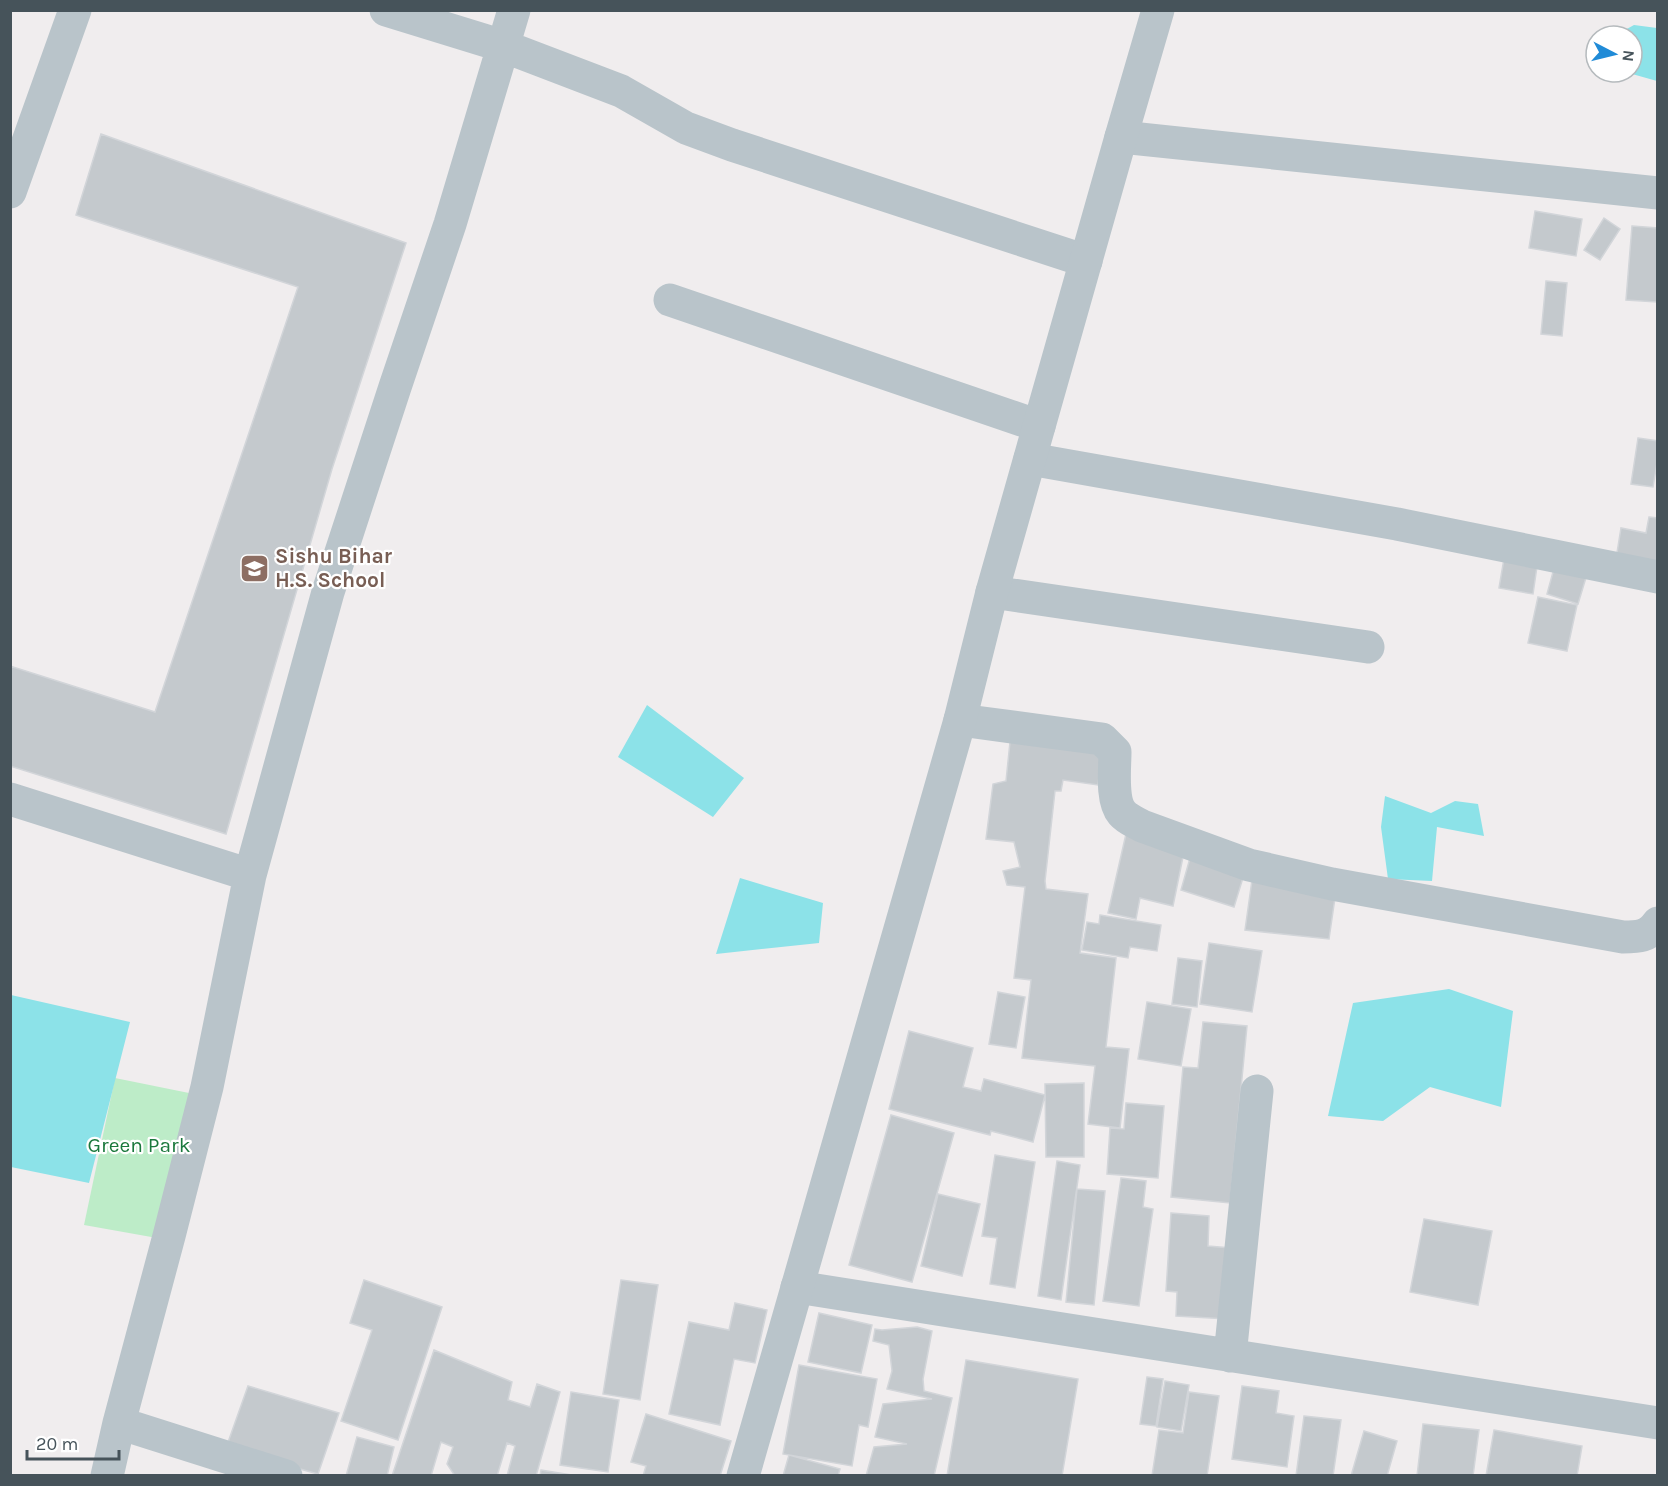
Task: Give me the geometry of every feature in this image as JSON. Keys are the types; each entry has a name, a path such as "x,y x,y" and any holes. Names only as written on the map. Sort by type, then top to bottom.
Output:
{"street":[{"path":"10,192 75,10"},
{"path":"386,10 503,46 621,92 686,128 743,149 1086,261"},
{"path":"107,1476 207,1087 250,875 328,592 450,224 514,10"},
{"path":"743,1476 960,720 992,591 1158,10"},
{"path":"1121,136 1658,193"},
{"path":"670,300 1039,426"},
{"path":"1030,459 1397,524 1658,577"},
{"path":"992,591 1368,647"},
{"path":"960,720 1102,739 1115,752 1116,801 1121,813 1142,826 1249,865 1332,884 1623,937 1641,937 1650,933 1658,923"},
{"path":"10,799 250,875"},
{"path":"1230,1356 1257,1091"},
{"path":"797,1287 1658,1423"},
{"path":"119,1424 286,1476"}],"green space":[{"name":"Green Park","path":"115,1078 189,1093 157,1238 84,1225"}],"water":[{"path":"1644,26 1657,28 1657,81 1644,77"},
{"path":"647,705 744,778 713,817 618,757"},
{"path":"1385,796 1431,813 1455,801 1478,804 1484,836 1437,827 1432,881 1388,879 1381,827"},
{"path":"740,878 823,903 819,943 716,954"},
{"path":"1449,989 1513,1011 1501,1107 1430,1087 1383,1121 1328,1116 1353,1003"},
{"path":"11,995 130,1022 89,1183 11,1167"}],"building":[{"name":"Sishu Bihar H.S. School","path":"101,134 406,243 332,469 226,834 10,766 10,666 155,712 298,287 76,215"},
{"path":"1535,211 1582,219 1576,256 1529,248"},
{"path":"1604,218 1620,229 1600,260 1584,250"},
{"path":"1632,226 1658,228 1657,302 1626,300"},
{"path":"1546,281 1567,283 1562,336 1541,334"},
{"path":"1638,438 1658,441 1653,487 1631,484"},
{"path":"1649,517 1658,518 1658,567 1616,559 1621,528 1646,533"},
{"path":"1507,541 1540,546 1533,594 1499,588"},
{"path":"1556,561 1588,571 1578,604 1547,594"},
{"path":"1538,597 1577,605 1567,651 1528,643"},
{"path":"1010,742 1102,752 1098,785 1063,780 1061,791 1055,791 1045,881 1046,889 1088,894 1080,953 1116,958 1106,1047 1129,1049 1120,1128 1088,1124 1095,1066 1022,1058 1031,980 1014,978 1025,887 1007,885 1003,871 1020,867 1014,842 986,839 993,784 1006,781"},
{"path":"1126,834 1185,847 1173,906 1140,898 1136,919 1108,913"},
{"path":"1192,851 1246,868 1234,907 1181,890"},
{"path":"1252,880 1336,891 1329,939 1245,930"},
{"path":"1100,915 1161,925 1157,951 1130,947 1128,958 1082,950 1087,922 1099,924"},
{"path":"1209,943 1262,951 1252,1012 1200,1004"},
{"path":"1178,958 1202,961 1197,1007 1172,1004"},
{"path":"998,992 1025,997 1016,1048 989,1044"},
{"path":"1147,1002 1191,1009 1181,1066 1138,1059"},
{"path":"1203,1022 1247,1026 1230,1203 1171,1197 1183,1067 1198,1068"},
{"path":"909,1031 973,1048 963,1087 981,1091 984,1079 1045,1095 1033,1142 991,1131 990,1135 889,1109"},
{"path":"1084,1083 1084,1157 1046,1157 1045,1084"},
{"path":"1126,1103 1164,1106 1158,1178 1107,1174 1110,1128 1124,1129"},
{"path":"891,1115 954,1133 912,1282 849,1265"},
{"path":"995,1155 1035,1162 1015,1288 990,1284 997,1238 982,1236"},
{"path":"1057,1161 1080,1165 1061,1300 1038,1296"},
{"path":"1121,1178 1146,1181 1143,1207 1153,1209 1139,1306 1103,1301"},
{"path":"1077,1189 1105,1191 1094,1305 1066,1302"},
{"path":"938,1194 980,1204 962,1276 921,1266"},
{"path":"1171,1213 1209,1216 1208,1246 1231,1248 1227,1319 1176,1316 1177,1292 1166,1291"},
{"path":"1424,1219 1492,1231 1478,1305 1410,1292"},
{"path":"364,1280 442,1307 398,1440 341,1421 372,1330 350,1323"},
{"path":"621,1280 658,1285 640,1400 603,1394"},
{"path":"735,1303 767,1310 755,1363 734,1359 720,1425 669,1414 689,1322 729,1330"},
{"path":"819,1313 872,1325 861,1373 808,1362"},
{"path":"917,1327 932,1331 923,1379 924,1391 952,1398 934,1476 866,1476 874,1447 907,1444 875,1437 883,1404 932,1399 887,1389 892,1371 889,1345 873,1341 875,1329"},
{"path":"434,1350 512,1382 508,1400 530,1407 537,1384 560,1392 536,1476 507,1476 515,1446 507,1443 497,1476 455,1476 447,1464 453,1447 441,1442 431,1476 392,1476"},
{"path":"966,1360 1078,1379 1062,1476 947,1476"},
{"path":"799,1365 877,1379 868,1427 859,1425 852,1466 783,1454"},
{"path":"1147,1377 1163,1379 1156,1426 1140,1424"},
{"path":"1165,1381 1189,1385 1181,1431 1157,1427"},
{"path":"248,1386 339,1413 318,1474 226,1448"},
{"path":"1242,1386 1279,1391 1276,1413 1294,1416 1287,1467 1232,1459"},
{"path":"571,1392 619,1400 608,1472 560,1465"},
{"path":"1189,1392 1219,1396 1207,1476 1152,1476 1159,1430 1183,1433"},
{"path":"646,1414 731,1441 720,1476 643,1476 646,1466 631,1462"},
{"path":"1304,1416 1341,1420 1333,1476 1296,1476"},
{"path":"1423,1424 1479,1430 1473,1476 1417,1476"},
{"path":"1494,1430 1582,1446 1577,1476 1486,1476"},
{"path":"1364,1431 1397,1441 1387,1476 1351,1476"},
{"path":"357,1437 394,1447 387,1476 346,1476"},
{"path":"789,1455 840,1469 838,1476 783,1476"},
{"path":"541,1470 571,1475 571,1476 540,1476"}],"place":[{"name":"Sishu Bihar H.S. School","path":"254,568"}]}
